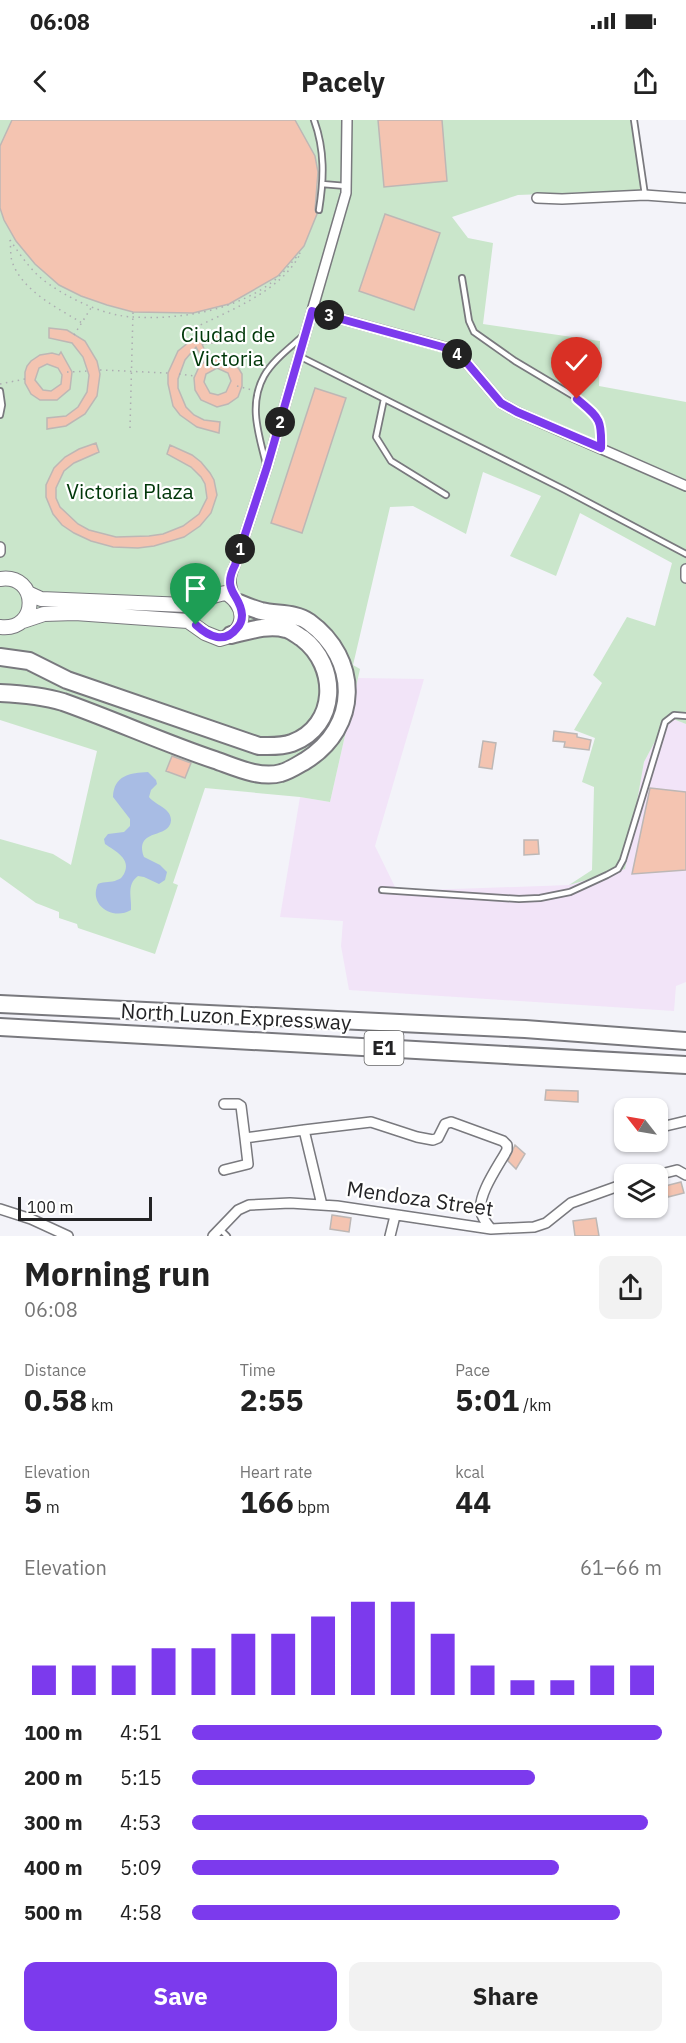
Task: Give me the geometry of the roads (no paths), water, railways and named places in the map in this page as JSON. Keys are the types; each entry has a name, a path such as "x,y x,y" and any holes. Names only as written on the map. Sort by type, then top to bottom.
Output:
{"highway":[{"path":"0,693 22,694 61,702 183,749 256,774 280,773 315,755 331,740 340,725 348,687 338,655 328,638 306,620 289,614 262,611 237,601"},
{"path":"0,657 29,661 67,680 260,746 290,744 315,728 323,716 329,699 326,673 311,645 286,629 258,628 231,635"},
{"path":"0,993 105,1010"},
{"name":"North Luzon Expressway","path":"0,1004 525,1029 686,1041"},
{"name":"North Luzon Expressway","path":"0,1027 686,1065"},
{"path":"0,1036 82,1031"}],"main road":[{"path":"0,579 17,581 28,593 41,599 186,605 199,602 212,595 226,593 237,601 242,615 241,621 231,635 220,639 188,621 75,613 44,614 13,627 0,627"},
{"path":"23,621 30,605 28,593"}],"street":[{"path":"237,601 231,586 230,575 267,467 346,193 347,120"},
{"path":"537,198 645,195 686,198"},
{"path":"312,311 450,349 462,357 501,403 686,486"},
{"path":"0,547 0,552"},
{"path":"686,569 686,578"},
{"path":"224,1104 242,1106 248,1164 224,1170"},
{"path":"668,1125 686,1121"},
{"path":"245,1138 371,1122 433,1140 438,1138 445,1124 449,1122 506,1143 507,1150 483,1194 480,1205 481,1214 490,1229"},
{"path":"304,1130 322,1205"},
{"path":"668,1172 677,1170 685,1172"},
{"name":"Mendoza Street","path":"216,1232 238,1210 249,1206 290,1203 322,1205 490,1229 534,1227 546,1223 570,1203 614,1188"},
{"path":"0,1209 31,1219 68,1236"},
{"path":"390,1236 395,1216"}],"lane":[{"path":"314,120 324,156 319,210"},
{"path":"634,120 645,195"},
{"path":"322,184 346,186"},
{"path":"462,278 469,321 474,332 515,361 577,399 598,417 602,430 601,448"},
{"path":"267,467 255,410 258,392 264,376 306,333"},
{"path":"299,356 565,490 686,554"},
{"path":"0,391 2,405 0,414"},
{"path":"384,399 376,437 391,461 446,495"},
{"path":"382,890 519,899 540,898 570,892 618,869 623,860 665,722 674,715 686,716"},
{"path":"216,1232 227,1236"}],"water":[{"path":"148,772 157,784 151,790 149,797 168,812 171,820 165,830 148,837 142,848 144,857 160,865 167,872 165,880 159,884 138,876 131,887 131,910 117,914 104,909 96,898 98,884 115,881 124,874 126,869 124,860 105,844 104,839 108,834 124,832 130,826 130,819 113,797 114,790 116,784 124,777"}],"park label":[{"name":"Ciudad de Victoria","path":"228,347"},
{"name":"Victoria Plaza","path":"130,492"}]}
